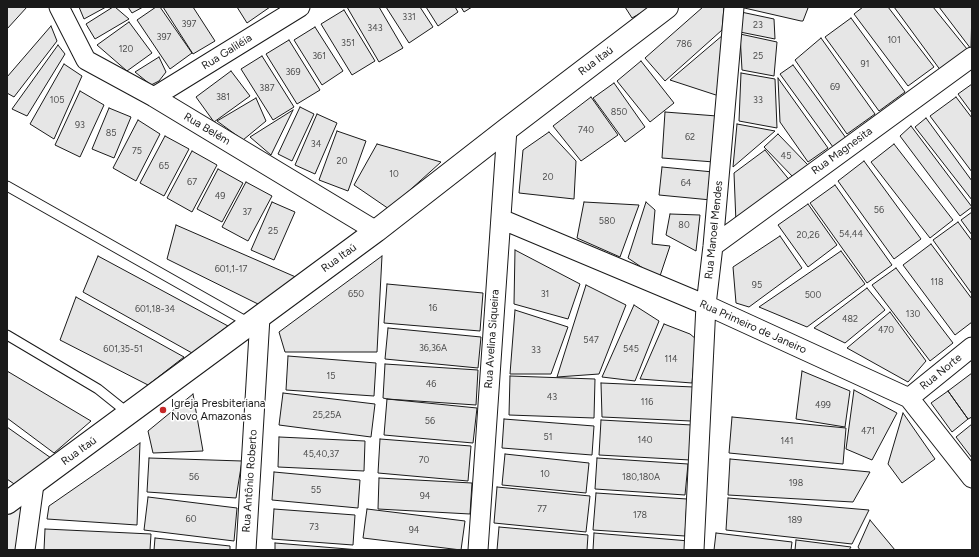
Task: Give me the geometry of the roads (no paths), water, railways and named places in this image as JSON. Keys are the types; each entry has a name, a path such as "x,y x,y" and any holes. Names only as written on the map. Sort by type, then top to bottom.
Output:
{"street":[{"name":"Rua Belém","path":"59,7 86,60 154,97 376,231"},
{"name":"Rua Galiléia","path":"154,97 300,7"},
{"name":"Rua Itaú","path":"10,497 34,484 376,231 667,7"},
{"name":"Rua Manoel Mendes","path":"694,550 706,305 713,246 734,7"},
{"name":"Rua Magnesita","path":"713,246 972,57"},
{"name":"Rua Avelina Siqueira","path":"478,550 507,129"},
{"name":"Rua Primeiro de Janeiro","path":"501,219 706,305 909,398 972,478"},
{"name":"Rua Antônio Roberto","path":"246,550 256,320"},
{"name":"Rua Norte","path":"909,398 972,347"},
{"path":"25,550 34,484"}],"lane":[{"path":"7,186 256,320"},
{"path":"7,335 98,389 129,414"}],"place":[{"name":"Igreja Presbiteriana Novo Amazonas","path":"163,410"}]}
